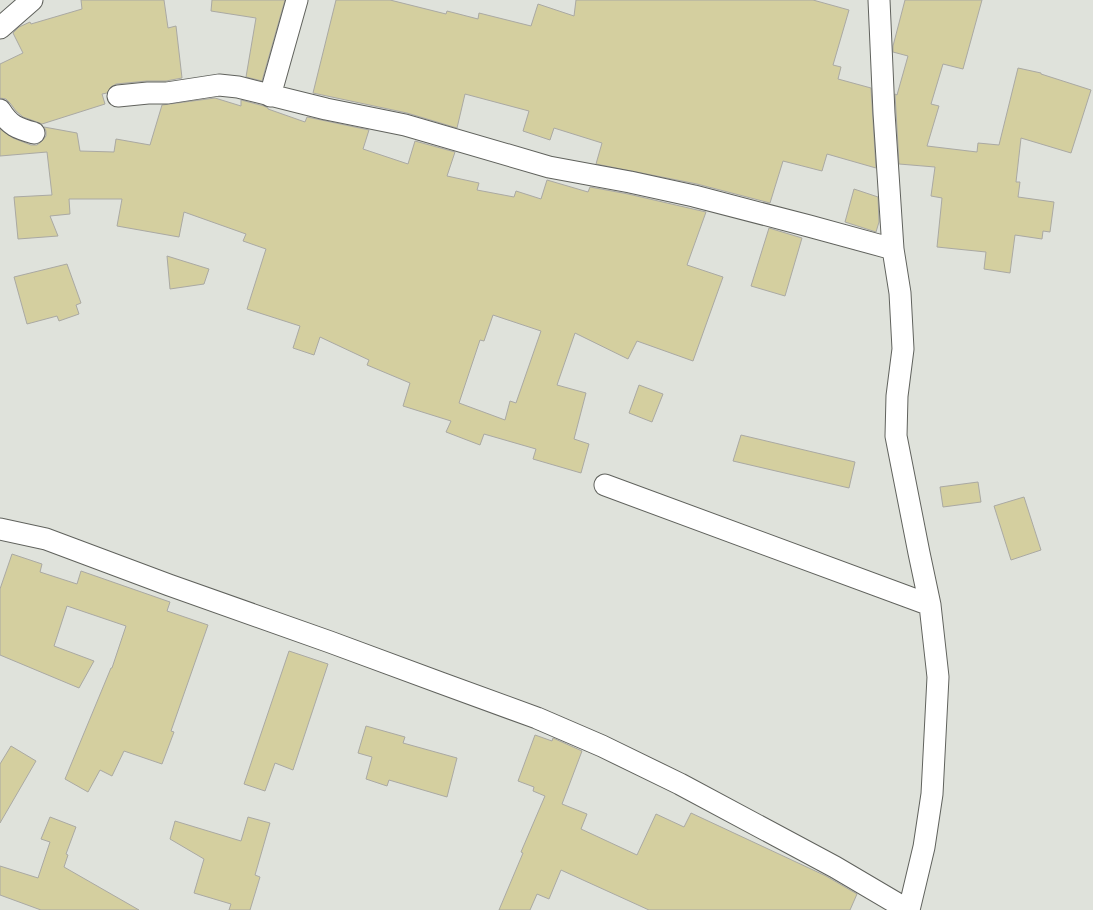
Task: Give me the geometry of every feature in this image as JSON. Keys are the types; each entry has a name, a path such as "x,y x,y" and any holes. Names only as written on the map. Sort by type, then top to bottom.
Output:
{"street":[{"path":"0,28 32,0"},
{"path":"270,96 296,0"},
{"path":"0,529 46,539 61,544 169,585 537,718 602,746 680,784 835,866 908,910 924,847 932,794 938,677 930,605 896,436 897,396 903,349 900,293 893,249 884,113 879,0"},
{"path":"118,96 167,93 219,85 238,87 326,109 404,125 550,167 694,196 893,249"},
{"path":"0,110 4,117 16,127 34,133"},
{"path":"605,485 930,605"}],"building":[{"path":"81,0 164,0 168,28 176,26 182,78 166,81 116,84 111,87 107,93 102,94 105,104 42,124 23,117 6,99 0,98 0,64 23,53 13,33 19,27 30,22 31,24 82,9"},
{"path":"212,0 285,0 262,81 246,77 256,18 211,11"},
{"path":"336,0 390,0 446,14 447,11 478,19 479,13 531,26 538,4 574,16 576,0 813,0 849,10 833,65 841,67 838,79 871,88 876,168 827,154 822,171 783,161 770,203 697,184 596,164 602,143 554,128 550,140 523,131 529,111 465,94 457,128 407,113 313,93"},
{"path":"905,0 982,0 963,69 943,64 931,104 939,106 927,146 977,152 978,143 999,145 1018,68 1041,73 1091,90 1071,153 1021,138 1016,182 1020,182 1018,197 1054,202 1050,232 1043,231 1042,239 1015,235 1010,273 984,269 986,252 937,247 942,198 931,196 935,167 899,164 895,94 897,95 908,56 893,52 893,46"},
{"path":"215,98 241,106 241,100 264,106 268,109 305,122 307,117 369,130 363,149 408,164 415,141 455,152 447,176 479,183 477,190 514,197 516,191 541,199 547,180 588,192 590,187 706,212 687,265 723,277 693,361 637,341 628,359 575,333 557,385 586,393 574,439 589,444 581,473 533,459 536,449 484,434 480,445 446,432 451,421 403,406 410,383 367,365 369,360 320,337 314,355 293,348 300,326 247,309 266,249 243,241 246,234 184,212 179,237 117,226 122,199 69,199 70,214 50,216 58,236 18,239 14,197 52,195 47,152 0,156 0,129 13,138 31,145 37,145 46,136 44,127 77,133 80,151 114,152 116,139 150,145 162,105","holes":["493,315 541,331 516,403 510,401 505,420 459,403 480,340 484,341"]},
{"path":"854,189 878,197 879,222 876,232 845,222"},
{"path":"769,228 802,238 785,296 751,286"},
{"path":"167,256 209,269 204,284 170,289"},
{"path":"67,264 81,303 76,305 79,314 59,321 57,316 27,324 14,277"},
{"path":"639,385 663,394 652,422 629,413"},
{"path":"741,435 855,462 849,488 733,461"},
{"path":"978,482 981,502 943,507 940,487"},
{"path":"1024,497 1041,550 1011,560 994,506"},
{"path":"12,554 42,564 40,572 77,584 81,571 170,602 167,611 208,625 171,731 174,732 162,764 124,751 112,776 100,770 88,792 65,779 112,668 126,626 67,606 54,646 94,661 79,688 0,655 0,589"},
{"path":"289,651 328,664 293,770 275,763 265,791 244,784"},
{"path":"366,726 405,737 403,743 457,758 447,797 389,780 387,786 366,779 372,757 358,753"},
{"path":"535,735 552,741 553,738 582,751 562,804 587,814 581,829 637,855 656,814 684,827 691,813 826,876 857,894 850,910 649,910 561,870 549,899 537,894 530,910 499,910 523,853 521,852 545,796 533,791 534,787 518,781"},
{"path":"11,746 36,761 0,823 0,764"},
{"path":"50,817 76,827 66,854 68,855 64,867 139,910 41,910 0,895 0,866 38,878 50,842 41,839"},
{"path":"248,817 270,823 255,875 260,877 250,910 229,910 231,904 194,893 204,859 170,839 175,821 241,841"}]}
